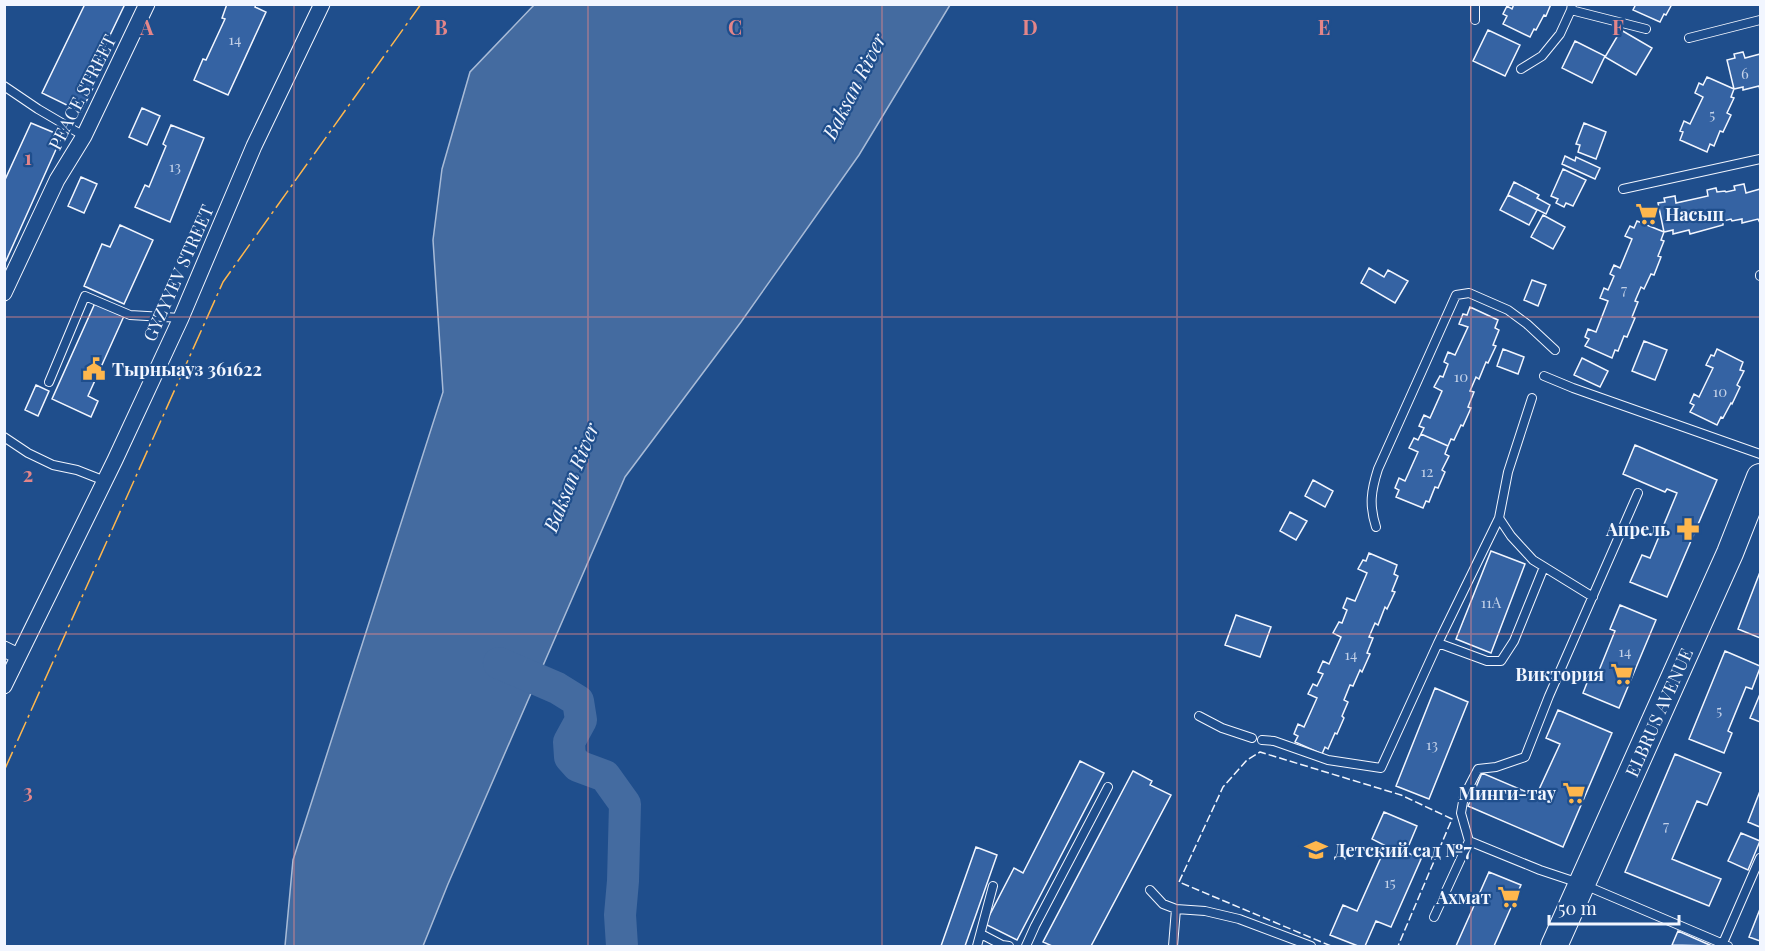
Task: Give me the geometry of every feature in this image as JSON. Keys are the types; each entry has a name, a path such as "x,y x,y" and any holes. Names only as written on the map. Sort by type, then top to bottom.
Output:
{"main road":[{"name":"ELBRUS AVENUE","path":"1554,946 1761,477"}],"street":[{"name":"PEACE STREET","path":"4,294 57,180 84,136 147,4"},
{"name":"GYZYYEV STREET","path":"4,686 11,653 105,481 181,318 254,146 322,4"}],"lane":[{"path":"1475,4 1475,20"},
{"path":"1521,69 1542,56 1560,34 1572,7 1646,29"},
{"path":"1689,39 1761,20"},
{"path":"4,86 84,136"},
{"path":"1623,189 1761,159"},
{"path":"1376,527 1371,513 1371,492 1378,469 1456,295 1469,293 1508,310 1555,350"},
{"path":"49,382 86,296 129,315 181,318"},
{"path":"1545,376 1761,454"},
{"path":"1262,740 1274,741 1328,760 1381,768 1499,518 1508,472 1532,398"},
{"path":"4,437 28,453 53,465 77,470 105,481"},
{"path":"1434,917 1469,841 1461,813 1464,796 1478,770 1496,767 1525,757 1549,696 1638,492"},
{"path":"1499,518 1511,536 1533,560 1593,597"},
{"path":"1438,644 1487,661 1501,661 1514,640 1544,567"},
{"path":"1199,716 1222,728 1252,738"},
{"path":"1026,946 1108,787"},
{"path":"1469,841 1540,870 1582,884 1725,945 1761,858"},
{"path":"977,946 993,886"},
{"path":"1150,890 1164,904 1176,909 1205,911 1239,919 1311,946"},
{"path":"1173,946 1176,909"},
{"path":"981,934 1002,945 1009,946"}],"water":[{"name":"Baksan River","path":"535,4 950,5 859,155 741,322 625,477 423,946 285,946 293,860 443,392 433,240 442,169 470,72"}],"building":[{"path":"85,4 125,4 88,81 95,84 81,112 42,93"},
{"path":"227,4 256,4 255,7 266,12 228,95 194,80 225,19 222,18"},
{"path":"1514,4 1551,4 1546,16 1544,15 1530,37 1503,24 1507,16 1503,14 1507,6 1512,9"},
{"path":"1636,4 1672,4 1660,22 1633,10"},
{"path":"1488,30 1520,45 1505,76 1473,61"},
{"path":"1621,30 1652,48 1636,75 1605,57"},
{"path":"1575,41 1605,56 1592,83 1562,68"},
{"path":"1743,52 1745,58 1760,54 1760,90 1759,86 1743,90 1743,87 1734,89 1727,60 1735,58 1734,54"},
{"path":"1707,77 1734,89 1731,97 1734,98 1727,113 1731,115 1723,132 1720,131 1714,146 1710,144 1707,152 1680,140 1683,132 1680,131 1684,121 1690,124 1703,97 1695,93 1699,83 1703,85"},
{"path":"142,108 160,116 147,145 129,137"},
{"path":"31,123 62,136 5,263 4,182"},
{"path":"1584,123 1606,132 1596,159 1578,152 1580,145 1576,144"},
{"path":"171,125 204,138 170,222 135,207 145,185 149,187 166,146 163,144"},
{"path":"1565,156 1575,161 1576,157 1600,168 1595,179 1562,164"},
{"path":"1563,169 1586,180 1573,206 1566,203 1564,207 1556,203 1558,199 1551,196"},
{"path":"81,177 97,184 84,213 68,206"},
{"path":"1514,182 1539,195 1537,198 1550,205 1546,214 1508,195"},
{"path":"1744,184 1746,193 1760,189 1760,223 1758,219 1742,223 1742,219 1732,221 1731,219 1723,221 1723,225 1690,234 1689,230 1673,234 1673,230 1664,232 1658,203 1665,202 1664,198 1675,196 1676,203 1708,196 1707,190 1716,188 1717,192 1726,192 1735,190 1734,186"},
{"path":"1508,195 1537,210 1529,225 1500,210"},
{"path":"1543,215 1565,227 1553,249 1531,237"},
{"path":"1637,221 1664,232 1661,240 1664,241 1654,275 1651,274 1644,289 1641,287 1635,301 1638,302 1632,317 1635,318 1627,337 1624,336 1618,351 1615,350 1612,358 1585,346 1589,339 1585,337 1588,329 1596,332 1608,301 1600,298 1604,288 1608,290 1614,276 1610,274 1614,265 1620,268 1632,239 1625,236 1630,226 1634,228"},
{"path":"120,225 153,240 124,304 84,286 102,244 110,247"},
{"path":"1369,268 1384,277 1388,270 1408,281 1395,303 1361,283"},
{"path":"1532,280 1546,285 1538,306 1524,300"},
{"path":"95,303 124,316 88,396 98,401 91,417 52,399"},
{"path":"1470,307 1498,320 1495,328 1499,330 1493,345 1496,346 1488,363 1486,362 1479,379 1476,377 1470,391 1474,392 1468,407 1471,408 1463,426 1461,425 1454,440 1451,439 1448,446 1421,434 1424,428 1419,426 1424,415 1430,418 1442,391 1434,387 1440,376 1443,377 1448,364 1444,362 1448,352 1455,355 1468,327 1459,324 1463,314 1467,315"},
{"path":"1644,341 1667,350 1655,380 1632,371"},
{"path":"1503,349 1524,357 1518,374 1497,366"},
{"path":"1717,349 1743,362 1740,370 1744,371 1732,404 1717,425 1690,412 1694,405 1690,403 1694,394 1699,397 1713,368 1706,365"},
{"path":"1582,358 1608,371 1600,387 1574,375"},
{"path":"36,385 49,391 38,416 25,410"},
{"path":"1421,434 1448,446 1445,454 1449,456 1442,470 1445,472 1438,488 1435,487 1429,502 1426,501 1423,508 1396,497 1399,490 1395,488 1399,478 1405,481 1418,452 1409,448 1414,438 1418,440"},
{"path":"1635,445 1717,480 1667,597 1630,582 1642,555 1650,558 1677,493 1667,489 1665,492 1623,474"},
{"path":"1313,480 1333,491 1325,507 1305,496"},
{"path":"1290,512 1307,521 1296,540 1280,531"},
{"path":"1491,551 1525,564 1491,653 1456,639"},
{"path":"1369,553 1397,565 1394,574 1398,576 1392,591 1395,592 1387,609 1385,607 1378,625 1375,623 1369,637 1373,638 1367,653 1370,654 1353,686 1350,685 1344,700 1348,702 1342,716 1344,718 1337,734 1335,733 1328,749 1325,747 1322,754 1295,742 1298,736 1294,734 1298,724 1304,727 1317,698 1308,694 1313,684 1317,686 1323,674 1318,672 1323,661 1329,664 1341,637 1333,633 1339,622 1342,623 1347,610 1343,608 1347,598 1355,601 1367,573 1358,569 1363,560 1366,561"},
{"path":"1760,572 1760,638 1738,629"},
{"path":"1620,605 1656,620 1619,708 1583,693 1592,670 1598,673 1615,631 1610,629"},
{"path":"1236,615 1271,627 1260,657 1225,645"},
{"path":"1725,651 1760,668 1752,689 1746,687 1728,731 1732,733 1724,753 1689,739"},
{"path":"1435,688 1468,702 1429,799 1396,786"},
{"path":"1760,694 1760,722 1750,718"},
{"path":"1558,710 1612,733 1563,847 1468,806 1482,773 1536,796 1560,744 1546,738"},
{"path":"1675,754 1721,773 1707,805 1697,801 1672,859 1721,879 1709,906 1625,872"},
{"path":"1080,761 1104,773 1017,940 985,924 1014,868 1023,873"},
{"path":"1133,771 1152,781 1150,785 1171,795 1091,946 1052,946 1043,942"},
{"path":"1760,791 1760,827 1748,822"},
{"path":"1384,812 1417,826 1406,852 1421,859 1391,927 1376,921 1365,946 1358,946 1330,935 1343,905 1357,911 1386,846 1372,839"},
{"path":"1741,833 1760,841 1748,870 1728,861"},
{"path":"976,847 997,855 965,946 941,946"},
{"path":"1489,872 1521,885 1494,946 1456,946"},
{"path":"1760,909 1760,941 1749,937"},
{"path":"1678,931 1712,946 1672,945"}],"waterway":[{"path":"499,663 557,688 578,701 581,720 569,742 570,757 578,766 605,776 625,804 620,915 622,946"}],"fence":[{"path":"1331,946 1179,882 1223,787 1247,760 1260,752 1401,795 1452,819 1398,946"}],"power":[{"path":"4,771 223,282 421,4"}],"place":[{"name":"Насып","path":"1647,214"},
{"name":"Тырныауз 361622","path":"94,369"},
{"name":"Апрель","path":"1688,529"},
{"name":"Виктория","path":"1622,674"},
{"name":"Минги-тау","path":"1574,793"},
{"name":"Детский сад №7","path":"1316,850"},
{"name":"Ахмат","path":"1509,897"}]}
